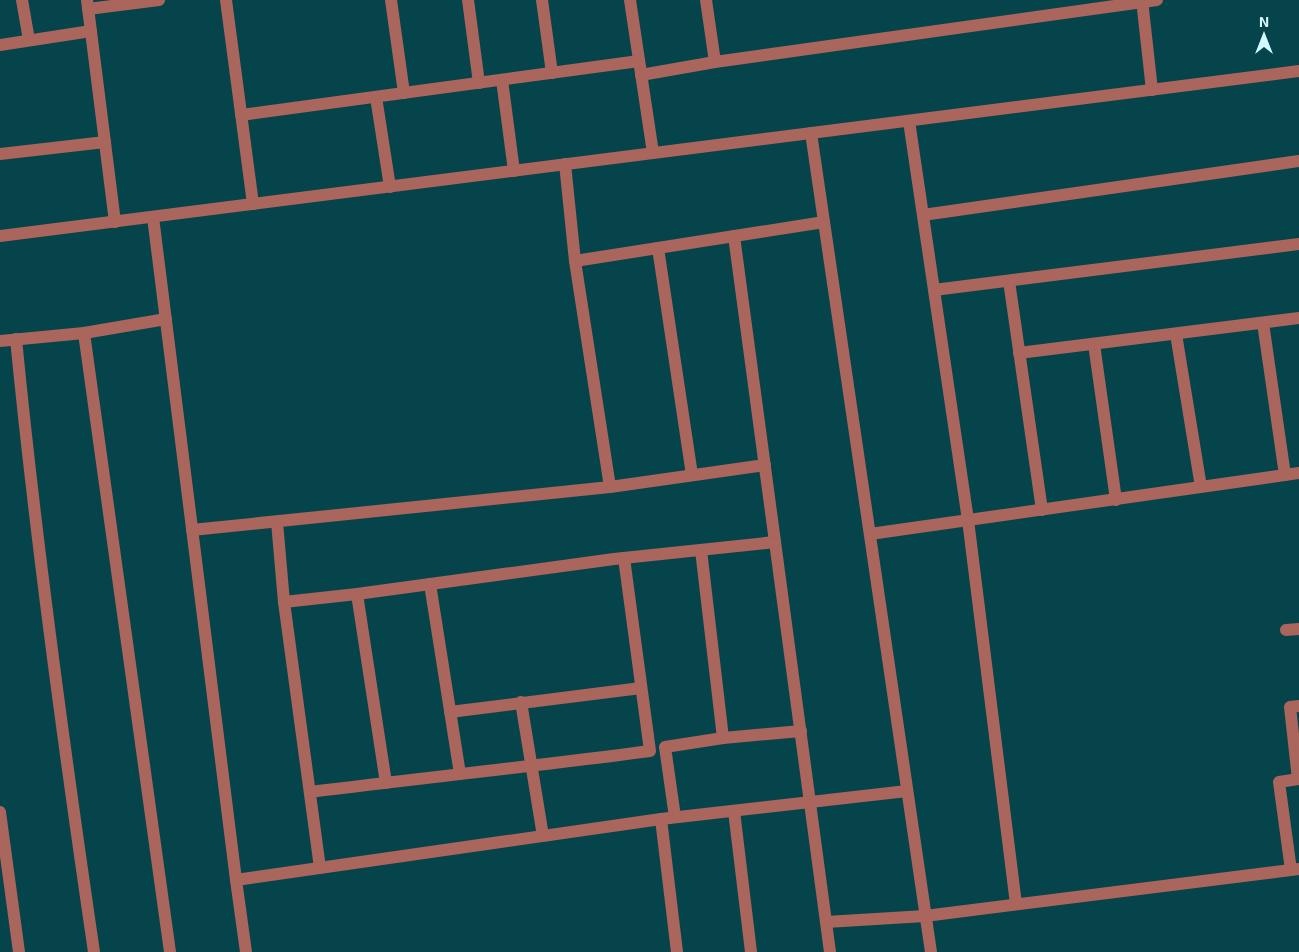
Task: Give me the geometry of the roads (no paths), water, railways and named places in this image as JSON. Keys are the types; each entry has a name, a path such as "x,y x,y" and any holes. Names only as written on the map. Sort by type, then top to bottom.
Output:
{"street":[{"path":"22,0 29,40"},
{"path":"115,222 87,4 159,0"},
{"path":"226,0 253,204"},
{"path":"391,0 404,93"},
{"path":"468,0 479,83"},
{"path":"542,0 552,73"},
{"path":"630,0 653,153"},
{"path":"706,0 715,62"},
{"path":"641,75 715,62 1157,0"},
{"path":"1142,1 1152,90"},
{"path":"0,44 91,31"},
{"path":"241,115 639,61"},
{"path":"0,236 1299,71"},
{"path":"502,80 514,171"},
{"path":"376,97 390,187"},
{"path":"909,120 968,520 1016,904"},
{"path":"811,133 930,952"},
{"path":"0,154 105,142"},
{"path":"923,215 1299,161"},
{"path":"566,164 575,261 610,487"},
{"path":"153,217 246,952"},
{"path":"575,261 824,222"},
{"path":"734,236 830,952"},
{"path":"934,290 1299,244"},
{"path":"658,248 692,475"},
{"path":"1009,281 1042,510"},
{"path":"1019,353 1299,318"},
{"path":"0,340 84,332 166,319"},
{"path":"1263,323 1285,475"},
{"path":"84,332 170,952"},
{"path":"1176,334 1201,487"},
{"path":"16,339 23,420 64,746 94,952"},
{"path":"1094,344 1116,500"},
{"path":"192,530 610,487 765,464"},
{"path":"870,534 1299,473"},
{"path":"277,522 284,602 320,868"},
{"path":"284,602 624,558 775,542"},
{"path":"701,550 724,738"},
{"path":"310,792 532,767 650,751 624,558"},
{"path":"430,584 460,774"},
{"path":"357,594 386,783"},
{"path":"450,712 641,688"},
{"path":"521,702 543,836"},
{"path":"826,922 925,916 1295,870 1279,782 1299,779 1290,707 1299,706"},
{"path":"676,817 665,747 724,738 801,731"},
{"path":"236,880 676,817 907,791"},
{"path":"734,811 751,952"},
{"path":"0,812 19,952"},
{"path":"661,819 677,952"}]}
